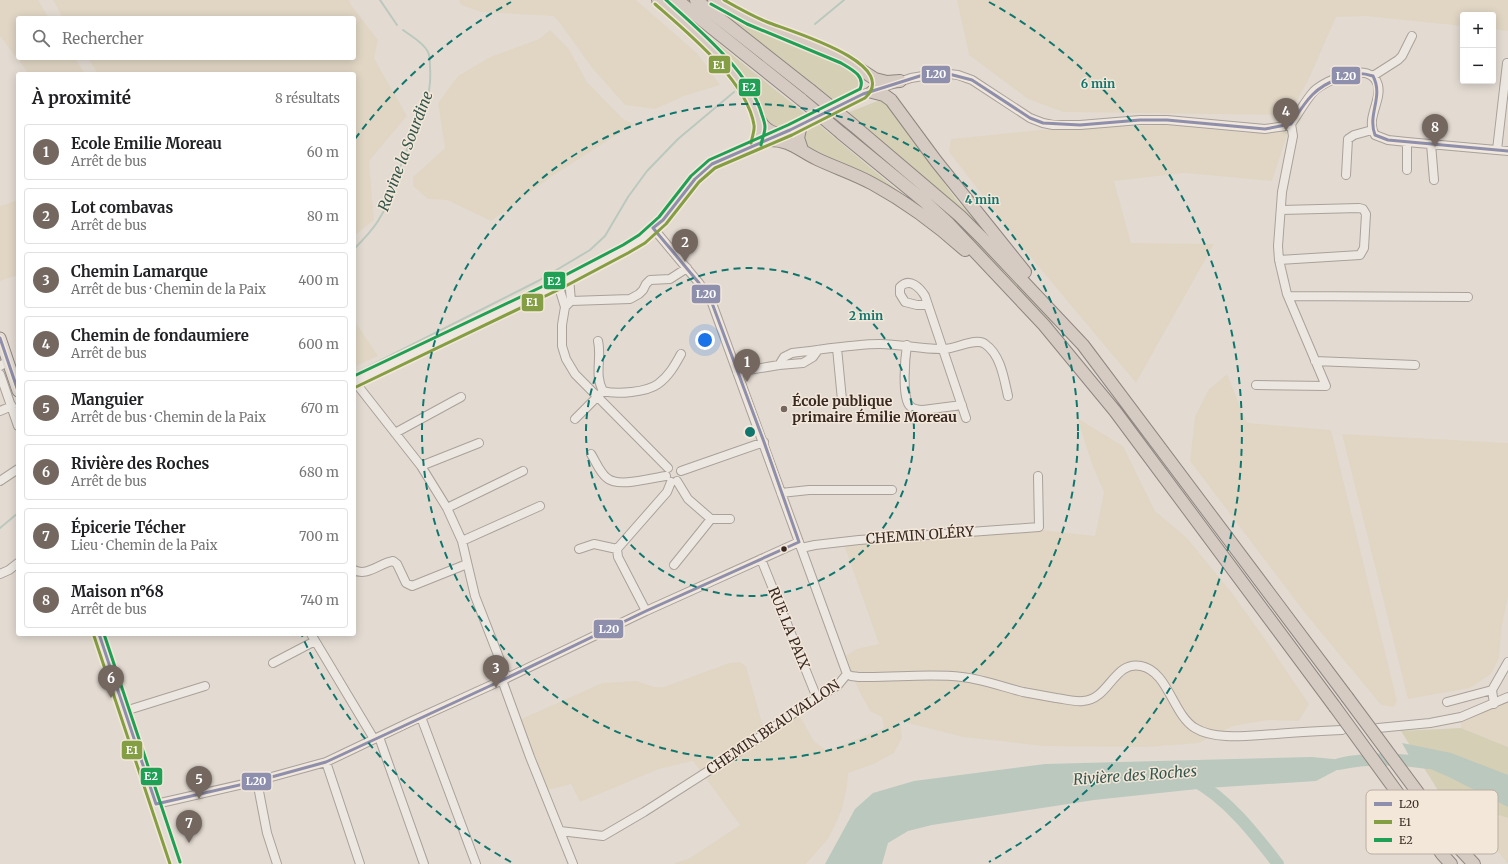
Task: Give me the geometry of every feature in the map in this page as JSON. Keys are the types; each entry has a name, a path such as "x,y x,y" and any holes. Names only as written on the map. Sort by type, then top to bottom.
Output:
{"highway":[{"path":"658,0 713,50 728,66 752,104 760,122 770,132 780,134"},
{"path":"677,0 802,100 924,201 949,224 1044,325 1115,411 1395,790"},
{"path":"696,0 853,125 960,216 1083,345"},
{"path":"714,0 754,22 833,54 875,79 893,82 900,81"},
{"path":"852,64 864,74 866,78 867,93 884,95 891,100 936,161 1083,345 1416,790"},
{"path":"896,107 893,94 894,89 900,81"},
{"path":"760,122 762,142 782,140 796,146 816,158 873,184 927,218 955,241 1044,325"},
{"path":"801,125 798,138 802,150"},
{"path":"1442,854 1451,864"},
{"path":"1465,854 1474,864"}],"main road":[{"path":"0,338 4,364 14,390"},
{"path":"100,636 175,864"}],"street":[{"path":"1373,76 1402,56 1412,36"},
{"path":"1497,150 1508,63"},
{"path":"356,382 558,284 635,244 663,220 695,179 705,169 730,155 801,125 867,93 900,81 932,74 958,75 972,80 1030,118 1053,125 1080,126 1140,120 1167,120 1265,129 1291,124 1307,100 1316,90 1326,83 1353,73 1363,73 1373,76 1378,86 1372,130 1375,135 1380,138 1407,142 1508,151"},
{"path":"1256,385 1326,386 1287,294 1279,260 1278,246 1282,192 1293,136 1291,124"},
{"path":"1346,175 1348,139 1354,134 1372,130"},
{"path":"1407,142 1407,170"},
{"path":"1431,144 1434,180"},
{"path":"1279,260 1360,255 1364,248 1366,214 1363,209 1359,208 1281,210"},
{"name":"CHEMIN BEAUVALLON","path":"560,831 603,836 651,808 738,752 838,685 847,674 764,442 712,303 699,283 653,228"},
{"path":"568,304 630,299 639,294 650,280 670,279 687,268"},
{"path":"568,278 568,304 562,325 561,335 562,346 566,359 575,374 600,394 688,499 710,519 730,519"},
{"path":"558,284 568,304"},
{"path":"1289,296 1468,297"},
{"path":"928,306 966,418"},
{"path":"598,341 600,348 600,394"},
{"path":"737,372 779,365 803,363 813,357 818,350 879,344 906,345 943,350 956,348 973,342 979,342 984,343 1001,365 1008,396"},
{"path":"906,345 904,374 909,405 913,408 923,410 962,405"},
{"path":"837,348 842,400"},
{"path":"575,419 600,394 632,392 658,385 671,371 681,354"},
{"path":"1315,360 1415,365"},
{"path":"0,374 14,390 12,406 16,419"},
{"path":"356,383 421,466 447,508 462,540 475,596 530,757 573,864"},
{"path":"395,433 461,397"},
{"path":"0,411 12,406"},
{"path":"681,471 764,442"},
{"path":"421,466 479,443"},
{"path":"591,454 606,478 613,482 622,483 670,477 680,478 681,471"},
{"path":"646,611 618,557 617,549 667,492 672,466 677,467 681,471"},
{"path":"0,481 16,470"},
{"path":"447,508 523,471"},
{"name":"CHEMIN OLÉRY","path":"156,804 256,781 326,762 646,611 760,559 800,545 1039,526 1038,476"},
{"path":"781,493 809,490 892,490"},
{"path":"462,540 540,506"},
{"path":"674,564 710,519"},
{"path":"579,549 594,544 617,549"},
{"name":"RUE LA PAIX","path":"760,559 817,698"},
{"path":"356,571 365,572 393,561 397,564 406,583 412,586 467,564"},
{"path":"0,574 16,565"},
{"path":"273,663 313,637 376,738 424,864"},
{"path":"1494,704 1492,690 1508,662"},
{"path":"847,674 859,678 937,675 963,677 1025,692 1082,702 1094,700 1122,669 1136,665 1147,667 1161,679 1186,721 1195,728 1206,733 1231,736 1342,730"},
{"path":"125,711 205,686"},
{"path":"1447,702 1492,690"},
{"path":"1378,728 1430,723 1461,717 1508,697"},
{"path":"421,717 476,864"},
{"path":"326,762 360,864"},
{"path":"256,781 267,833 277,864"}],"shaded area":[{"path":"0,0 38,0 48,16 16,16 16,57 0,36"},
{"path":"53,0 349,0 351,5 378,40 374,58 407,116 369,161 374,220 356,234 356,72 97,72 89,60 356,60 356,16 62,16"},
{"path":"459,0 636,0 698,54 720,85 684,96 655,109 625,105 593,69 553,16 481,12 461,5"},
{"path":"664,0 808,116 774,128 769,126 737,71"},
{"path":"957,0 1508,0 1508,31 1496,29 1496,12 1460,12 1460,26 1365,16 1336,17 1308,81 1288,115 1063,112 1028,99 969,55"},
{"path":"730,15 775,36 775,38 837,63 860,75 864,82 856,93 836,104 728,17"},
{"path":"550,30 569,49 587,82 622,118 635,125 610,139 551,177 491,221 447,200 428,199 413,186 413,177 445,148 438,103 458,76 490,57 539,39"},
{"path":"18,60 76,60 84,72 27,72"},
{"path":"880,100 886,103 958,202 978,222 975,224 847,113"},
{"path":"834,116 967,230 1056,322 1053,324 965,233 830,120"},
{"path":"817,123 914,204 808,149 805,141 807,131"},
{"path":"1164,125 1249,133 1288,132 1272,181 1184,173 1114,181 1131,243 1214,244 1136,383 1028,254 949,152 951,139 1041,130"},
{"path":"16,201 16,276 0,281 0,206"},
{"path":"356,323 378,356 356,366"},
{"path":"1227,374 1247,423 1331,430 1397,701 1394,707 1381,705 1305,613 1190,461 1195,416 1209,389"},
{"path":"1077,418 1123,446 1155,511 1187,538 1232,593 1309,704 1299,721 1268,720 1233,726 1199,743 1147,747 1044,746 963,737 900,721 902,738 894,753 876,763 848,773 847,787 842,809 836,823 828,839 806,864 673,864 690,858 740,825 693,761 659,769 580,802 571,784 544,791 517,721 602,683 637,681 654,687 664,687 729,663 740,662 746,666 765,733 797,711 814,741 827,751 884,728 882,717 870,711 857,687 846,656 856,649 879,644 844,545 1041,530 1095,536 1104,492 1093,467"},
{"path":"1342,434 1508,443 1508,597 1502,625 1499,658 1491,674 1470,688 1408,699"},
{"path":"1508,697 1508,747 1461,728 1461,717"},
{"path":"1461,728 1508,747 1508,818 1498,815 1498,790 1438,790 1401,731"},
{"path":"1498,815 1508,818 1508,864 1498,852"}],"water":[{"path":"1402,743 1451,753 1508,775 1508,807 1498,802 1498,790 1475,790 1412,761"},
{"path":"1312,757 1354,761 1316,781 1207,788 1094,800 932,825 908,831 888,843 882,864 825,864 855,809 873,793 914,781 1045,764"}],"waterway":[{"name":"Ravine la Sourdine","path":"380,0 397,25"},
{"path":"815,24 844,0"},
{"name":"Ravine la Sourdine","path":"356,247 373,229 386,207 402,162 422,116 429,93 430,57 428,52 420,43 403,30"},
{"path":"356,373 538,281 590,250 605,236 628,197 647,171 678,139 734,92"},
{"name":"Ravine la Sourdine","path":"0,528 16,515"},
{"name":"Rivière des Roches","path":"1339,764 1383,760 1428,763"},
{"path":"1193,780 1206,788 1229,807 1250,829 1278,864"}],"transit line":[{"name":"E2","path":"666,0 722,52 746,83 756,99 765,125 761,145"},
{"name":"E1","path":"356,387 560,289 628,253 645,243 666,224 699,182 715,168 792,135 865,98 872,85 868,72 856,61 816,40 767,22 724,0"},
{"name":"E1","path":"655,4 714,58 740,91 749,108 754,125 751,143"},
{"name":"E2","path":"356,375 556,280 623,245 639,235 659,217 691,176 709,160 788,125 860,89 861,80 859,77 853,70 841,63 747,24 711,4"},
{"name":"L20","path":"100,636 156,804 257,781 326,762 507,678 646,611 799,542 764,442 712,303 699,283 653,228 663,220 695,179 712,164 790,130 863,94 923,75 949,74 972,80 1030,118 1043,123 1080,125 1140,120 1167,120 1265,129 1291,124 1311,96 1323,86 1348,75 1364,74 1373,76 1376,84 1377,91 1373,120 1375,135 1388,140 1508,151"},
{"name":"L20","path":"0,338 16,385"},
{"name":"E1","path":"94,636 170,864"},
{"name":"E2","path":"105,636 180,862"}],"place":[{"name":"Chemin de fondaumiere","path":"1286,131"},
{"name":"Maison n°68","path":"1435,147"},
{"name":"Lot combavas","path":"685,262"},
{"name":"Ecole Emilie Moreau","path":"747,382"},
{"name":"École publique primaire Émilie Moreau","path":"784,409"},
{"name":"Chemin Lamarque","path":"496,688"},
{"name":"Rivière des Roches","path":"111,698"},
{"name":"Manguier","path":"199,799"},
{"name":"Épicerie Técher","path":"189,843"}]}
